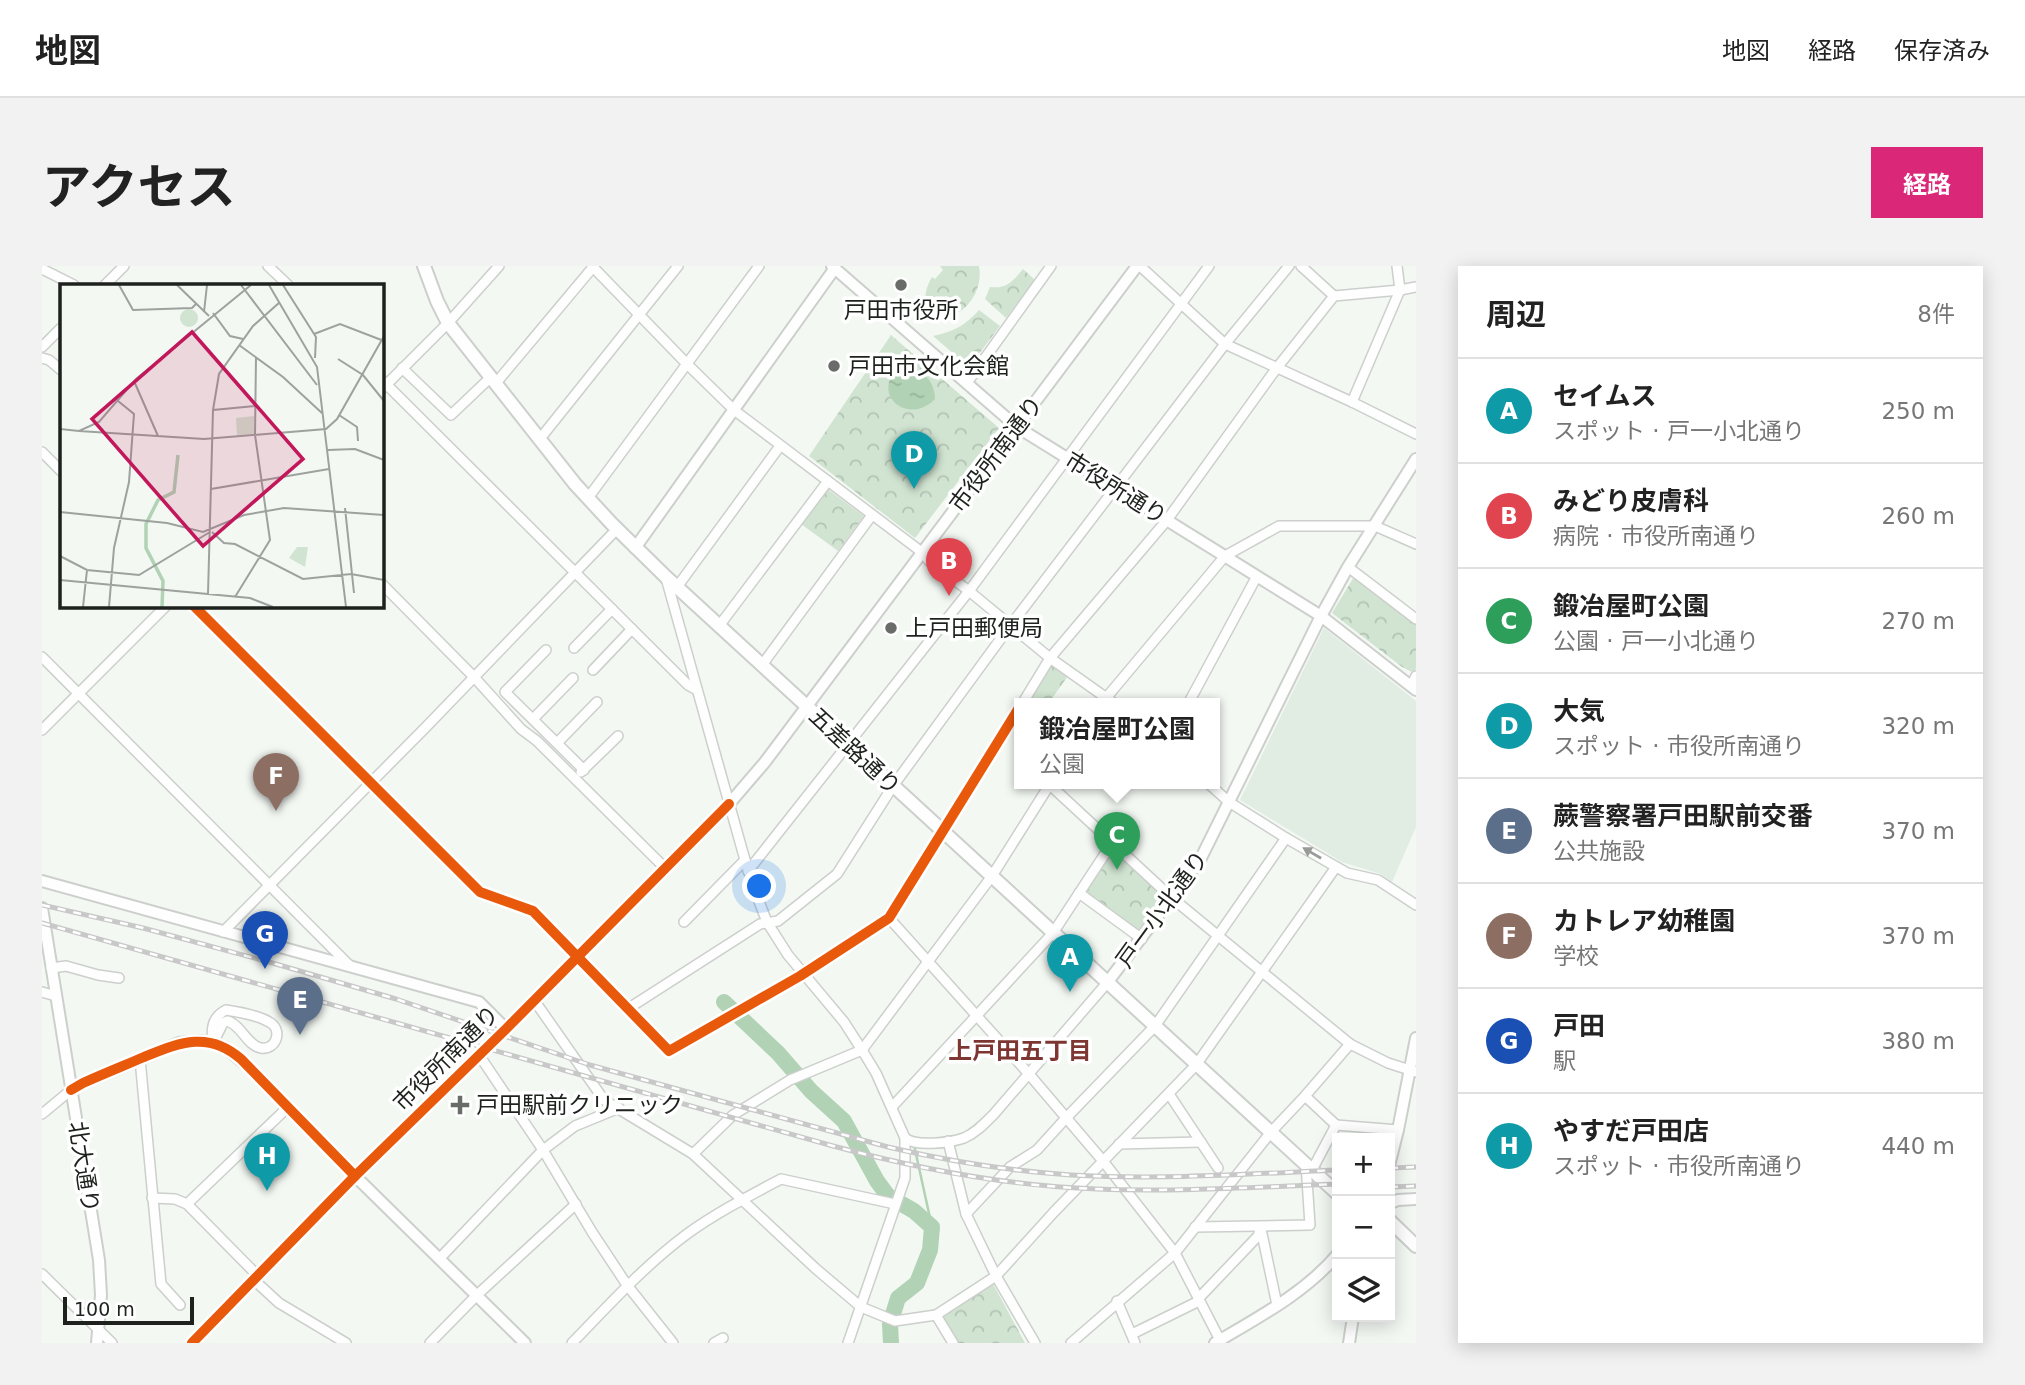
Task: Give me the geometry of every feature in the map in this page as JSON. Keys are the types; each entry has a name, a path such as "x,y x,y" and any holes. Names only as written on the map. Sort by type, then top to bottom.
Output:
{"main road":[{"name":"五差路通り","path":"424,266 448,323 539,440 635,548 1332,1188"},
{"path":"1395,1227 1416,1246"}],"street":[{"path":"106,284 124,266"},
{"path":"268,266 287,284"},
{"path":"499,266 448,323 383,384 688,685 697,690"},
{"path":"402,368 452,415 493,380 593,266 734,410 923,553 929,561 1100,698"},
{"path":"539,440 678,266"},
{"path":"588,498 759,266"},
{"path":"967,383 1051,266"},
{"path":"1138,266 1225,344 1416,434"},
{"name":"市役所南通り","path":"192,1343 355,1176 506,1029 729,804 765,762 1138,266"},
{"path":"748,870 969,591 1209,266"},
{"path":"629,1008 760,924 778,921 837,874 893,786 1010,626 1225,344 1289,266"},
{"path":"1301,266 1334,296"},
{"path":"1352,402 1400,290 1397,266"},
{"path":"635,548 834,267"},
{"name":"市役所通り","path":"834,267 1017,427 1321,616 1414,684"},
{"path":"42,269 72,284"},
{"path":"1025,698 1050,658 1167,520 1276,369 1334,296 1416,287"},
{"path":"42,347 60,329"},
{"path":"42,358 60,369"},
{"path":"677,587 780,446"},
{"path":"42,452 60,470"},
{"name":"戸一小北通り","path":"910,1141 964,1138 979,1129 1142,939 1200,860 1321,616 1416,458"},
{"path":"719,626 828,481"},
{"path":"762,665 872,515"},
{"path":"1105,698 1225,556 1279,526 1375,526 1416,544"},
{"path":"223,932 617,529"},
{"path":"1349,567 1416,619"},
{"path":"1191,698 1257,576"},
{"path":"666,577 745,860 767,922 803,974 844,1022 876,1073 910,1141 905,1178 848,1343"},
{"path":"383,585 521,729 537,741 666,868"},
{"path":"42,730 165,607"},
{"path":"195,607 480,892 533,911 669,1051 803,974 888,918 1014,716"},
{"path":"574,648 612,609"},
{"path":"593,670 632,629"},
{"path":"546,650 505,692 584,770"},
{"path":"42,657 352,967"},
{"path":"533,719 573,678"},
{"path":"556,743 597,702"},
{"path":"575,778 618,736"},
{"path":"693,1154 733,1115 790,1080 862,1050 992,876 1047,789"},
{"path":"1054,789 1172,898 1350,1044 1388,1063 1413,1071"},
{"path":"1215,789 1229,802 1336,867 1347,873 1378,880 1416,905"},
{"path":"966,1214 1010,1167 1037,1150 1155,1026 1286,838"},
{"path":"892,1107 1053,933 1112,842"},
{"path":"684,922 745,860"},
{"path":"534,1000 604,1100 693,1154 815,1268 861,1307 891,1319 936,1315 996,1276 1196,1065 1336,867"},
{"path":"42,881 480,1002 506,1029"},
{"path":"1079,893 1142,939"},
{"name":"北大通り","path":"42,908 99,1260 101,1295 97,1343"},
{"path":"888,918 1028,1073 1103,1161 1175,1253 1217,1342 1277,1305 1311,1280 1333,1259"},
{"path":"51,968 66,966 120,978"},
{"path":"42,992 56,996"},
{"path":"226,1010 267,1020 276,1030 273,1044 260,1048 233,1023 227,1021 223,1023 213,1043 211,1030 215,1018 226,1010"},
{"path":"1395,1142 1413,1071 1416,1038"},
{"path":"42,1114 83,1083 140,1059 179,1043 213,1043 234,1053 525,1343"},
{"path":"1071,1343 1175,1253 1271,1132 1350,1044"},
{"path":"479,1055 543,1150 592,1233 627,1285 673,1343"},
{"path":"140,1059 161,1284 180,1305"},
{"path":"1169,1094 1218,1168"},
{"path":"1305,1096 1336,1125 1398,1130"},
{"path":"187,1204 288,1108"},
{"path":"440,1258 543,1150 575,1126 619,1108"},
{"path":"1195,1227 1310,1225 1309,1167 1336,1125"},
{"path":"948,1140 966,1214 996,1276 1035,1343"},
{"path":"1119,1144 1200,1142"},
{"path":"572,1343 627,1285 688,1233 781,1179 896,1201"},
{"path":"152,1198 175,1199 187,1204 279,1303 346,1343"},
{"path":"1395,1201 1416,1199"},
{"path":"430,1343 477,1295 576,1204"},
{"path":"1117,1301 1134,1338 1199,1300 1258,1236 1261,1227"},
{"path":"1261,1227 1277,1305"},
{"path":"42,1274 112,1343"},
{"path":"936,1315 953,1343"},
{"path":"1349,1343 1352,1322"}],"shaded area":[{"path":"1324,628 1416,701 1416,827 1392,882 1381,874 1342,862 1240,800"}],"green space":[{"path":"940,266 979,266 980,276 975,294 964,309 947,318 938,319 929,310 926,294 932,277 935,279 943,270"},
{"path":"1023,269 1035,280 1006,318 985,299 990,287 1001,287 1009,283"},
{"path":"979,310 1000,326 969,367 933,336 959,327"},
{"path":"891,335 999,428 915,538 809,456"},
{"path":"826,488 864,516 838,551 801,524"},
{"path":"1355,575 1416,623 1414,673 1402,667 1332,613"},
{"path":"1052,663 1068,676 1052,698 1030,698"},
{"path":"1113,847 1165,898 1138,933 1082,892"},
{"path":"992,1282 1025,1343 957,1343 942,1315"}],"water":[{"path":"906,366 930,381 935,399 925,407 904,408 896,404 891,397 888,388 890,378 898,367"}],"waterway":[{"path":"724,1002 844,1121 888,1196 914,1211 932,1227 930,1250 917,1283 898,1298 890,1324 891,1343"},
{"path":"914,1145 932,1227"}],"railway":[{"path":"42,905 143,928 269,962 396,999 590,1065 933,1157 1071,1175 1204,1176 1332,1170"},
{"path":"42,923 833,1146 931,1169 1030,1184 1097,1189 1187,1190 1332,1184"},
{"path":"1395,1168 1416,1167"},
{"path":"1395,1187 1416,1186"}],"cycle path":[{"path":"195,607 480,892 533,911 669,1051 800,976 889,918 1014,716"},
{"path":"192,1343 355,1176 506,1029 729,804"},
{"path":"71,1090 169,1047 193,1042 217,1044 241,1059 355,1176"}],"place":[{"name":"戸田市役所","path":"901,285"},
{"name":"戸田市文化会館","path":"834,366"},
{"name":"大気","path":"914,489"},
{"name":"みどり皮膚科","path":"949,596"},
{"name":"上戸田郵便局","path":"891,628"},
{"name":"カトレア幼稚園","path":"276,811"},
{"name":"鍛冶屋町公園","path":"1117,870"},
{"name":"戸田","path":"265,969"},
{"name":"セイムス","path":"1070,992"},
{"name":"蕨警察署戸田駅前交番","path":"300,1035"},
{"name":"戸田駅前クリニック","path":"460,1105"},
{"name":"やすだ戸田店","path":"267,1191"}],"district":[{"name":"上戸田五丁目","path":"1020,1051"}]}
